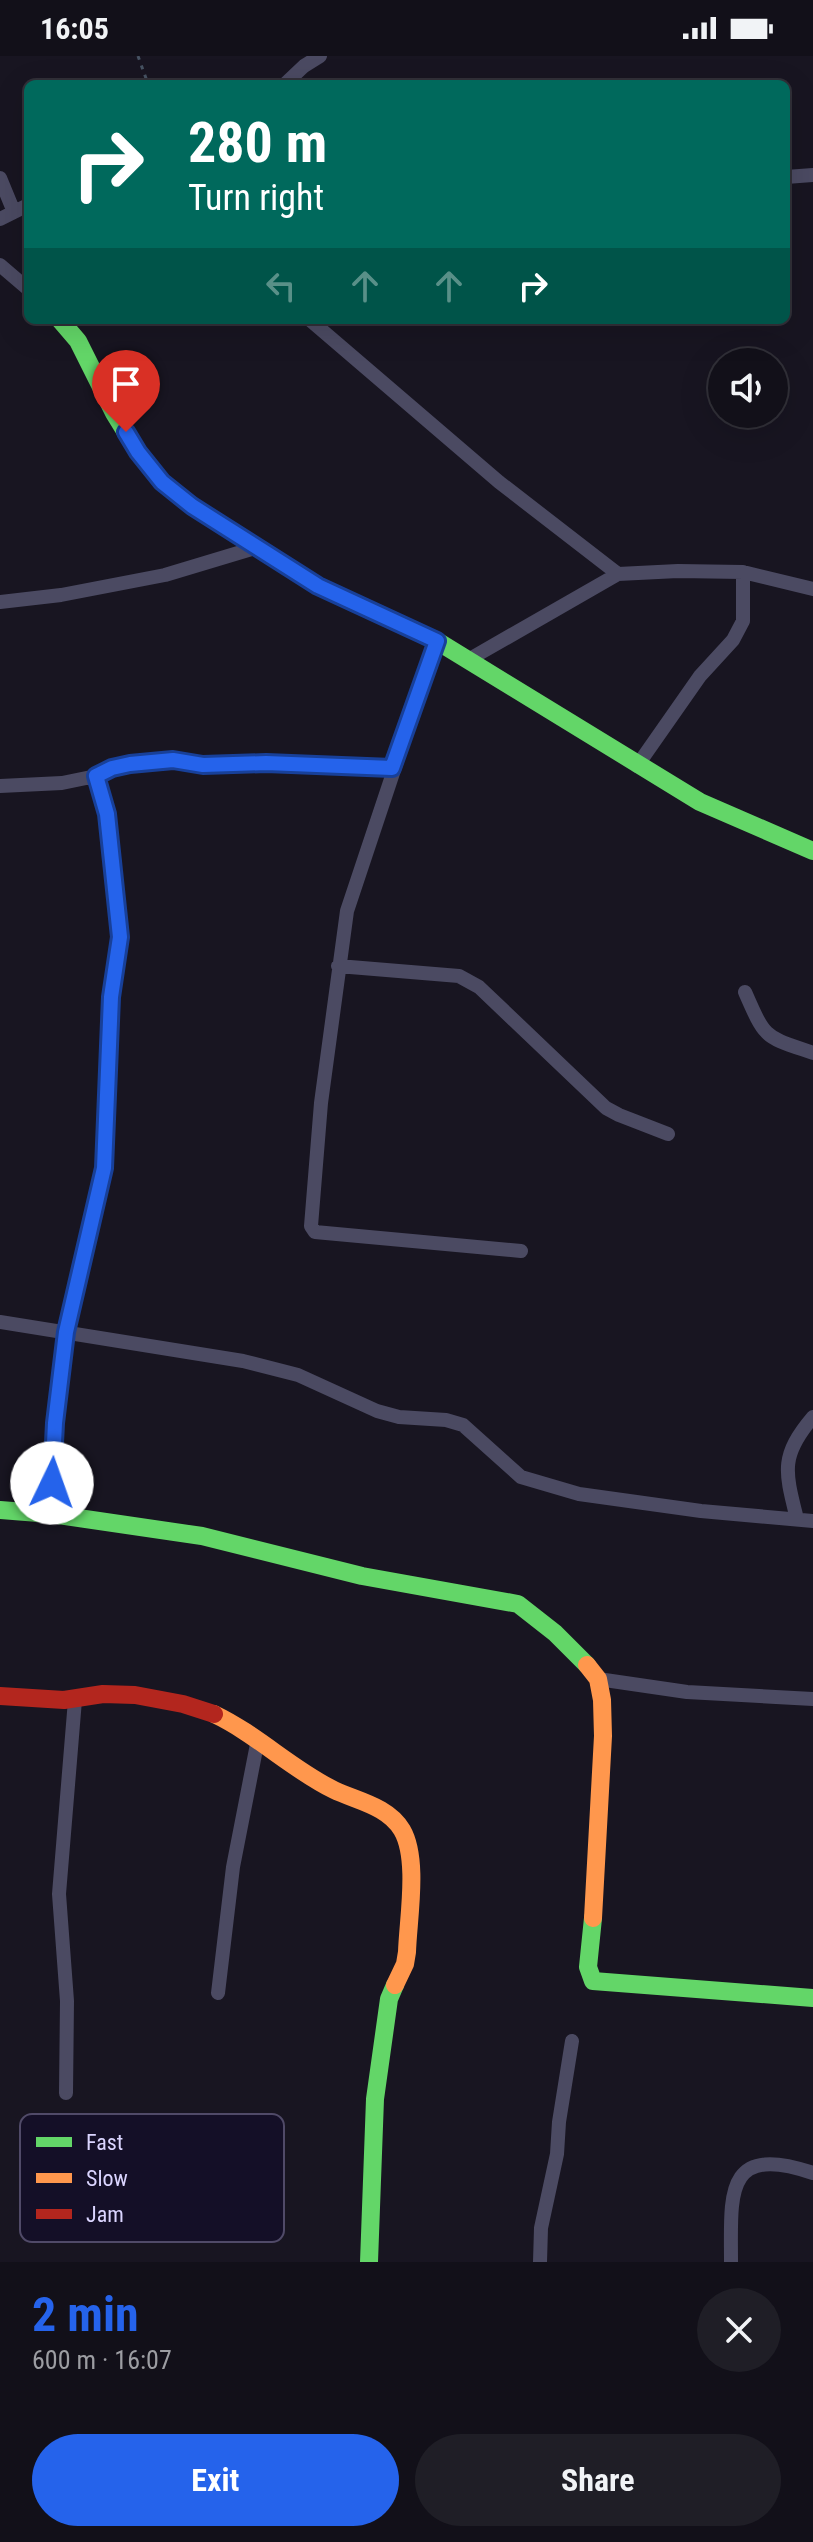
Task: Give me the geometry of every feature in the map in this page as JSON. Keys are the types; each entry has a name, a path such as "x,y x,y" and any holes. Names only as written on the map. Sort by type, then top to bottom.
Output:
{"street":[{"path":"289,80 320,56"},
{"path":"790,177 813,175"},
{"path":"0,178 14,212"},
{"path":"0,219 24,207"},
{"path":"0,265 24,286"},
{"path":"63,324 78,341 114,413 138,452 162,482 192,506 318,586 437,641 700,802 813,851"},
{"path":"318,324 499,482 618,574"},
{"path":"0,602 61,595 165,575 258,547"},
{"path":"637,766 700,676 733,640 743,621 743,572"},
{"path":"468,660 618,574 743,572 813,589"},
{"path":"437,641 350,895 321,1103 313,1230 521,1251"},
{"path":"0,786 41,785 96,776 130,764 173,760 203,765 266,763 392,768"},
{"path":"51,1514 55,1423 66,1332 104,1168 111,997 120,937 107,814 96,776"},
{"path":"338,966 459,976 479,987 606,1108 668,1134"},
{"path":"745,992 759,1025 770,1038 813,1053"},
{"path":"0,1322 243,1361 298,1375 377,1411 463,1425 521,1477 579,1494 701,1511 813,1521"},
{"path":"797,1519 790,1491 787,1455 799,1433 813,1417"},
{"path":"0,1510 51,1514 202,1536 362,1576 518,1604 555,1633 598,1679 603,1736 592,1943 588,1967 593,1981 813,1998"},
{"path":"598,1679 687,1692 813,1699"},
{"path":"0,1696 75,1700 102,1694 157,1699 204,1711 230,1721 273,1746 328,1787 394,1818 407,1843 407,1952 405,1964 389,1999 375,2099 369,2262"},
{"path":"66,2093 67,2001 59,1894 75,1700"},
{"path":"218,1993 233,1867 258,1739"},
{"path":"540,2262 541,2228 557,2154 572,2041"},
{"path":"731,2262 731,2209 735,2186 742,2172 758,2164 794,2167 813,2173"}],"path":[{"path":"138,56 147,80"}],"traffic: fast":[{"path":"63,324 78,341 114,413 138,452 162,482 192,506 318,586 437,641 700,802 813,851"},
{"path":"0,1510 51,1514 202,1536 362,1576 518,1604 555,1633 587,1665"},
{"path":"593,1918 588,1967 593,1981 813,1998"},
{"path":"369,2262 375,2099 389,1999 395,1985"}],"traffic: slow":[{"path":"587,1665 598,1679 603,1736 593,1918"},
{"path":"214,1714 318,1782 389,1815 402,1830 410,1857 411,1890 405,1964 395,1985"}],"traffic: jam":[{"path":"0,1696 64,1700 103,1694 135,1695 183,1704 214,1714"}],"route":[{"path":"52,1483 55,1423 66,1332 104,1168 111,997 120,937 107,814 96,776 130,764 173,760 203,765 266,763 392,768 437,641 318,586 192,506 162,482 126,432"}]}
